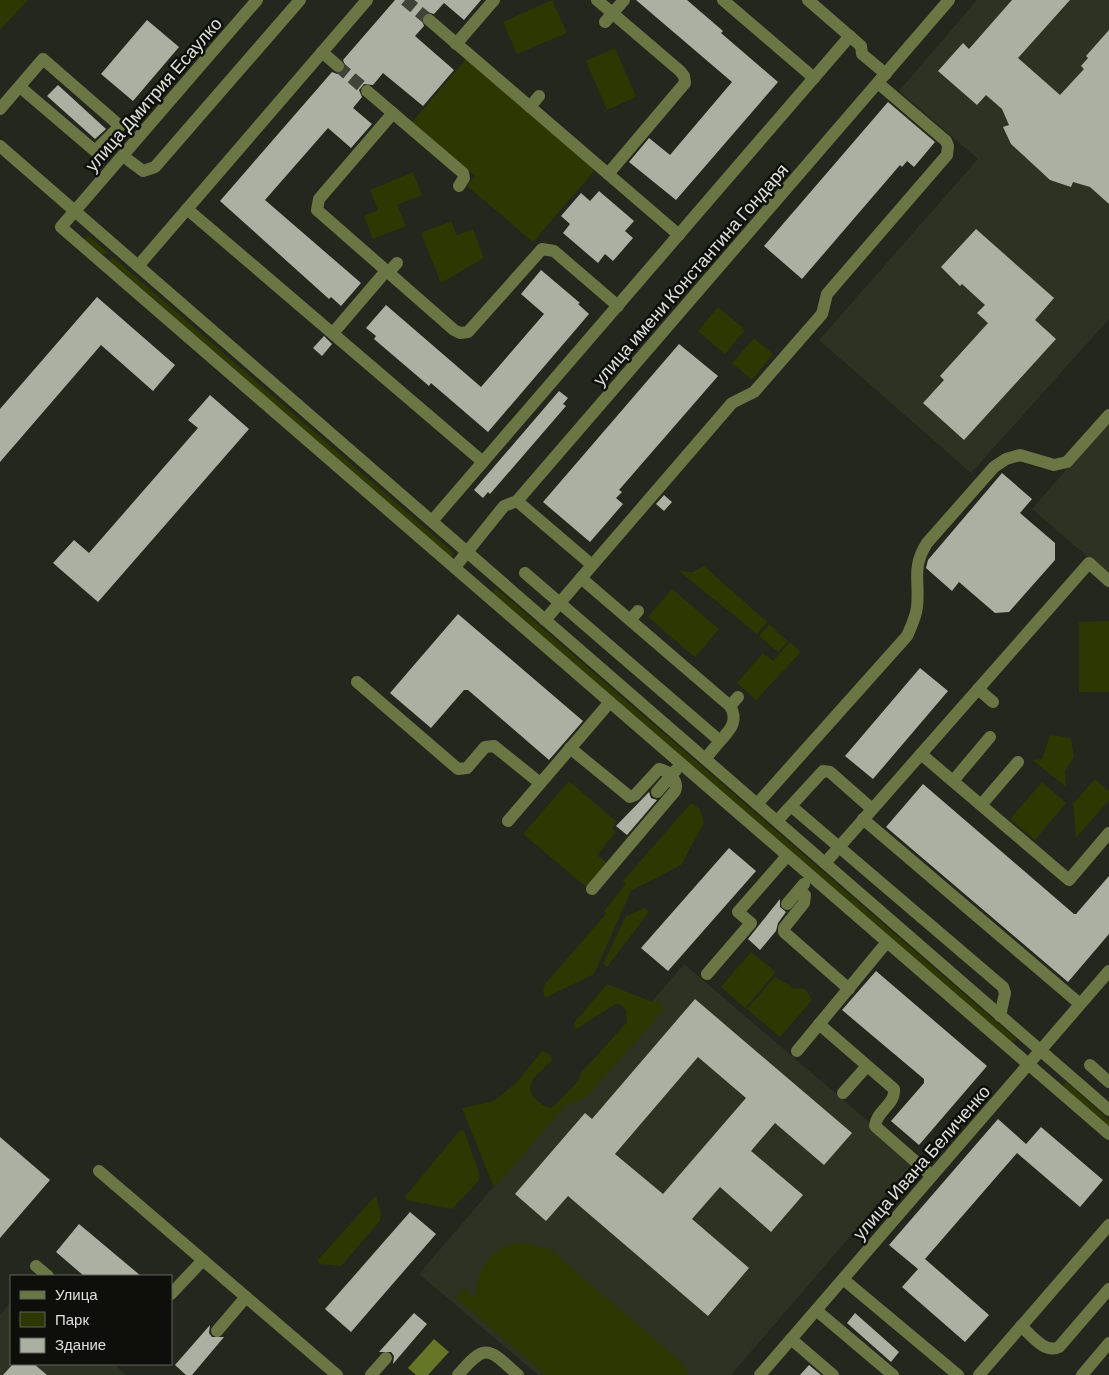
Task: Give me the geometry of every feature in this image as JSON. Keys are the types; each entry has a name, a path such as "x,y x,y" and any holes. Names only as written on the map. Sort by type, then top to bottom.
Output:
{"street":[{"name":"улица Дмитрия Есаулко","path":"257,0 61,227 455,567"},
{"path":"123,156 144,171 155,168 300,0"},
{"path":"138,266 367,0"},
{"path":"456,44 494,0"},
{"path":"597,0 609,17 684,76 684,83 608,174"},
{"path":"609,17 624,0"},
{"path":"723,0 814,78"},
{"path":"546,620 732,403 754,392 784,350 822,314 827,294 949,151 946,141 882,78 862,54 861,46 808,0"},
{"name":"улица имени Константина Гондаря","path":"455,567 504,506 517,501 949,0"},
{"path":"429,20 679,235"},
{"path":"432,521 850,36"},
{"path":"322,52 338,66"},
{"path":"0,109 44,59 120,126 95,151 20,87"},
{"path":"367,91 463,173 464,178 459,186"},
{"path":"530,107 539,96"},
{"path":"393,113 319,199 317,204 320,215 460,333 468,332 472,329 542,249 554,251 618,306"},
{"path":"0,146 1109,1110"},
{"path":"187,209 483,462"},
{"path":"333,333 397,263"},
{"path":"757,804 907,636 917,608 916,579 919,556 927,543 994,467 1006,459 1020,455 1054,465 1067,462 1109,415"},
{"path":"517,501 592,565"},
{"path":"825,863 1089,563 1109,580"},
{"path":"455,567 681,765 1109,1134"},
{"path":"525,573 720,742"},
{"path":"581,578 634,615 734,701 732,728 705,759"},
{"path":"357,682 458,768 467,768 485,747 494,746 540,783"},
{"path":"978,689 993,702"},
{"path":"508,821 610,702"},
{"path":"953,781 990,737"},
{"path":"570,748 630,797 635,795 659,769 676,781 676,791 592,889"},
{"path":"921,754 1069,880 1109,833"},
{"path":"981,805 1018,762"},
{"path":"657,792 681,765"},
{"path":"777,822 820,772 827,771 872,809"},
{"path":"790,806 1003,987 1005,993 1000,1016"},
{"path":"863,819 1080,1004"},
{"path":"707,974 751,923 738,912 787,856"},
{"path":"787,904 811,876"},
{"path":"799,890 805,895 804,903 784,928 784,932 849,989"},
{"path":"797,1051 887,942"},
{"name":"улица Ивана Беличенко","path":"767,1373 791,1339 1109,971"},
{"path":"819,1024 894,1089 894,1097 876,1119 875,1126 932,1176"},
{"path":"1090,1065 1109,1082"},
{"path":"843,1093 867,1066"},
{"path":"100,1171 337,1375"},
{"path":"979,1375 1109,1225"},
{"path":"172,1293 203,1260"},
{"path":"36,1266 47,1275"},
{"path":"843,1279 958,1375"},
{"path":"1021,1326 1045,1347 1055,1349 1060,1347 1109,1289"},
{"path":"217,1331 246,1297"},
{"path":"816,1310 893,1375"},
{"path":"791,1339 833,1375"},
{"path":"1082,1375 1109,1343"},
{"path":"458,1375 474,1356 480,1352 488,1352 496,1355 518,1375"},
{"path":"371,1375 386,1358"}],"shaded area":[{"path":"977,0 1109,0 1109,319 971,473 819,340 978,159 899,91"},
{"path":"1109,421 1109,575 1032,509"},
{"path":"684,964 915,1161 731,1375 538,1375 419,1274"},
{"path":"10,1303 10,1365 115,1365 126,1375 0,1375 0,1315"},
{"path":"434,1339 449,1352 428,1375 416,1375 408,1368"}],"green space":[{"path":"0,0 28,0 0,30"},
{"path":"552,0 567,33 517,54 503,22"},
{"path":"615,48 636,97 607,110 586,61"},
{"path":"466,59 595,170 533,242 467,186 475,176 412,122"},
{"path":"413,172 422,195 397,205 406,226 373,239 364,216 378,210 370,190"},
{"path":"451,221 457,235 473,229 484,258 441,283 421,233"},
{"path":"88,235 107,252 104,255 85,239"},
{"path":"113,257 454,553 451,557 109,260"},
{"path":"718,307 745,330 725,354 698,331"},
{"path":"754,338 773,354 752,380 732,363"},
{"path":"704,566 767,622 757,634 679,571 693,572"},
{"path":"496,588 1016,1039 1013,1043 492,592"},
{"path":"672,589 719,629 695,657 648,617"},
{"path":"1109,621 1109,692 1079,692 1079,622"},
{"path":"769,624 788,641 778,652 759,636"},
{"path":"790,642 801,652 756,700 737,683 763,653 773,661"},
{"path":"1050,735 1071,738 1074,757 1065,771 1066,787 1033,760 1042,759"},
{"path":"1095,779 1109,791 1109,800 1076,838 1073,804"},
{"path":"569,781 617,822 612,828 616,832 597,855 607,863 586,887 523,834"},
{"path":"1042,782 1066,803 1035,840 1010,819"},
{"path":"691,803 700,809 704,823 681,865 631,891 594,974 545,998 543,992 545,984 606,914 604,911 626,884 623,881"},
{"path":"645,908 649,912 607,967 603,964 626,916"},
{"path":"751,952 776,972 745,1008 721,987"},
{"path":"775,977 790,985 791,988 805,989 812,1000 780,1037 747,1009"},
{"path":"607,984 655,1003 657,1000 665,1008 586,1098 567,1104 494,1188 462,1108 494,1101 517,1082 542,1051 551,1055 552,1060 533,1080 530,1085 530,1091 542,1105 553,1107 579,1080 580,1074 627,1022 626,1010 619,1004 614,1005 575,1030 574,1023"},
{"path":"1066,1082 1109,1120 1109,1126 1063,1086"},
{"path":"460,1130 464,1131 480,1175 479,1180 452,1209 406,1200 405,1197"},
{"path":"376,1195 381,1214 380,1221 341,1266 319,1264 318,1260"},
{"path":"522,1242 550,1249 682,1363 689,1375 546,1375 456,1298 464,1288 476,1298 479,1277 488,1260 502,1248"}],"building":[{"path":"395,0 481,0 464,20 444,3 434,14 427,12 421,18 424,26 415,36 454,70 423,106 383,73 373,85 364,84 359,90 362,97 353,108 372,124 351,148 328,128 265,200 361,283 341,306 331,297 329,299 220,201 332,72 337,74 344,72 346,67 343,60"},
{"path":"636,0 687,0 723,31 721,33 778,82 676,200 629,162 649,138 670,155 732,82"},
{"path":"1012,0 1070,0 1018,58 1060,95 1084,69 1081,66 1088,58 1086,56 1109,30 1109,204 1090,187 1073,182 1071,187 1050,180 1011,144 1003,127 1009,125 1002,109 986,95 977,105 938,71 963,43 969,49"},
{"path":"147,20 179,47 133,101 101,74"},
{"path":"58,85 106,129 95,139 47,96"},
{"path":"888,102 935,142 914,167 907,161 902,167 900,165 802,279 764,246"},
{"path":"599,191 634,221 625,231 633,238 613,261 605,254 598,263 563,233 570,224 561,216 581,193 590,201"},
{"path":"976,229 1054,298 1035,320 1056,339 964,440 923,403 944,380 940,376 988,323 977,313 985,305 962,284 960,286 941,267"},
{"path":"541,270 580,303 578,304 589,314 488,432 431,383 429,386 374,339 376,336 366,328 386,305 481,387 544,314 521,294"},
{"path":"97,297 175,365 153,391 101,345 0,462 0,409"},
{"path":"324,336 332,344 322,356 313,348"},
{"path":"679,344 718,376 619,490 622,492 616,498 623,504 590,542 543,502"},
{"path":"559,391 568,398 563,404 566,406 490,494 488,492 483,498 474,490"},
{"path":"210,395 249,429 98,602 53,563 74,540 89,553 198,428 188,420"},
{"path":"1002,473 1032,499 1020,513 1055,543 1055,560 1009,612 995,613 959,582 952,591 926,568 928,560"},
{"path":"664,495 672,502 664,511 656,504"},
{"path":"458,614 583,721 549,760 468,690 464,690 431,728 390,693"},
{"path":"920,668 948,691 873,779 845,756"},
{"path":"923,784 1074,914 1109,876 1109,934 1068,982 886,827"},
{"path":"649,792 651,798 657,800 627,835 616,826"},
{"path":"729,848 756,871 668,971 641,948"},
{"path":"780,899 780,907 786,912 778,923 776,931 760,950 748,939"},
{"path":"876,971 987,1066 919,1145 891,1121 924,1083 924,1079 842,1010"},
{"path":"695,999 852,1133 824,1165 775,1123 751,1151 803,1195 771,1232 720,1187 692,1219 749,1268 708,1316 568,1196 546,1221 515,1194 585,1113 592,1119","holes":["698,1057 746,1098 663,1194 615,1154"]},
{"path":"998,1119 1026,1144 1041,1127 1103,1180 1080,1207 1017,1153 925,1259 989,1315 965,1342 902,1287 918,1269 889,1245"},
{"path":"0,1137 50,1180 0,1238"},
{"path":"410,1212 436,1234 351,1332 325,1309"},
{"path":"79,1224 140,1275 83,1275 56,1252"},
{"path":"414,1313 427,1324 393,1364 394,1356 391,1352 379,1352"},
{"path":"855,1313 899,1352 891,1362 847,1323"},
{"path":"210,1325 209,1333 212,1337 224,1337 192,1375 186,1375 175,1365"},
{"path":"12,1365 35,1365 47,1375 3,1375"},
{"path":"809,1365 821,1375 800,1375"}],"tunnel":[{"path":"405,0 429,20"},
{"path":"338,66 367,91"}]}
